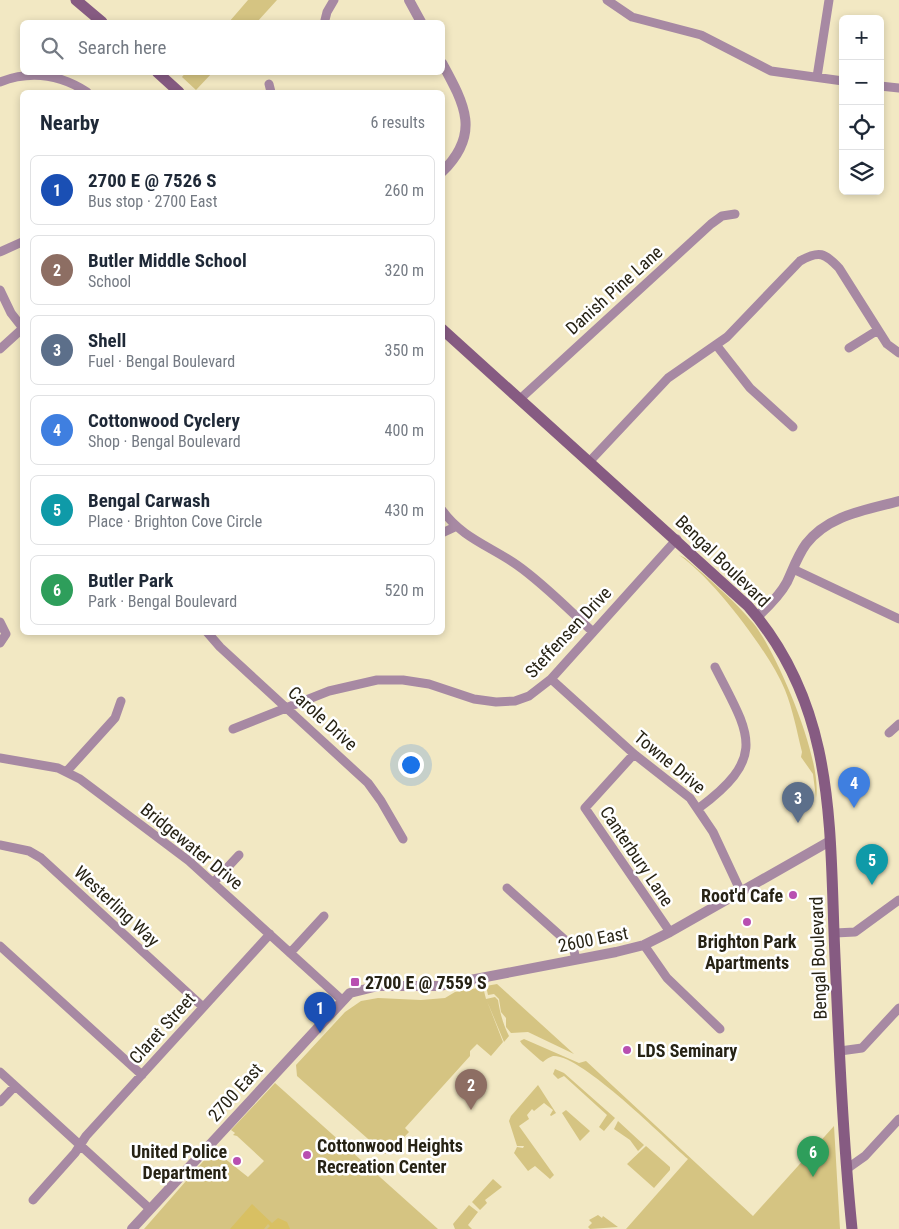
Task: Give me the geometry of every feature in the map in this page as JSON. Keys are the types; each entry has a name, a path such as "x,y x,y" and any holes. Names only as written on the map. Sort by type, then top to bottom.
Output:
{"main road":[{"path":"76,0 100,20"},
{"path":"160,75 177,90"},
{"name":"Bengal Boulevard","path":"445,333 677,539 757,617 789,667 810,715 824,767 830,840 840,1051 852,1229"}],"street":[{"path":"325,20 326,12 334,0"},
{"path":"409,0 419,20"},
{"path":"817,77 829,0"},
{"path":"609,1 632,17 701,35 771,71 839,80"},
{"path":"445,68 464,107 466,133 459,152 445,168"},
{"path":"0,82 27,75"},
{"path":"46,75 61,79 83,90"},
{"path":"884,86 899,88"},
{"name":"Danish Pine Lane","path":"520,399 711,224 722,216 735,214"},
{"path":"0,252 20,243"},
{"path":"590,461 668,378 717,346 800,260 811,254 820,253 831,259 839,268 887,344 899,353"},
{"path":"0,290 11,313 20,325"},
{"path":"0,349 20,330"},
{"path":"849,348 878,330"},
{"path":"717,346 750,388 793,427"},
{"path":"757,617 781,592 806,544 827,524 848,515 899,502"},
{"path":"445,514 455,527 516,564 537,580 593,632"},
{"path":"445,531 455,527"},
{"name":"Steffensen Drive","path":"233,728 329,690 377,680 404,680 429,684 474,699 489,701 516,701 529,696 551,679 677,539"},
{"path":"793,569 899,619"},
{"path":"0,622 6,634 0,643"},
{"name":"Carole Drive","path":"210,635 368,783 382,801 403,839"},
{"path":"699,808 726,788 735,777 745,753 746,741 741,716 715,667"},
{"name":"Towne Drive","path":"551,679 634,754 674,784 699,808 713,832 741,892"},
{"path":"67,771 115,718 121,701"},
{"path":"889,732 899,724"},
{"name":"Canterbury Lane","path":"634,754 585,808 670,932"},
{"name":"Bridgewater Drive","path":"0,758 67,771 170,846 214,883 342,1000"},
{"name":"2600 East","path":"342,1000 350,993 368,987 439,986 644,945 741,892 830,840"},
{"name":"Westerling Way","path":"0,845 29,851 41,858 204,1007"},
{"path":"214,883 239,855"},
{"path":"507,888 573,947 576,959"},
{"path":"835,934 855,932 899,900"},
{"path":"290,953 324,916"},
{"name":"Claret Street","path":"33,1200 142,1075 270,934"},
{"path":"644,945 667,978 720,1029"},
{"path":"0,946 142,1075"},
{"name":"2700 East","path":"132,1229 342,1000"},
{"path":"840,1051 862,1048 899,1008"},
{"path":"0,1072 150,1209"},
{"path":"0,1102 15,1086"},
{"path":"848,1168 865,1156 899,1119"}],"shaded area":[{"path":"248,0 277,0 259,20 231,20"},
{"path":"184,75 210,75 196,90 182,77"},
{"path":"679,555 685,558 730,598 764,638 786,682 806,734 816,781 816,798 813,774 801,757 802,752 793,713 785,690 767,656 723,598 707,580"},
{"path":"497,984 574,1054 528,1032 511,1033 506,1027 506,1018 501,1012 499,999 494,994 488,995 486,986"},
{"path":"483,987 486,999 495,997 498,1000 509,1036 504,1042 487,1001 503,1042 491,1056 477,1044 470,1051 470,1056 405,1128 409,1132 389,1153 385,1154 297,1076 296,1065 345,1012 361,1001 378,998 421,1000 445,998 455,992"},
{"path":"524,1039 579,1063 586,1061 753,1216 834,1126 840,1229 626,1229 688,1159 643,1117 583,1068 566,1059 553,1056 543,1062 522,1044 520,1041"},
{"path":"555,1069 564,1073 615,1118 604,1131 599,1127 607,1115 564,1076 558,1079 553,1074"},
{"name":"Cottonwood Heights Recreation Center","path":"275,1083 438,1229 144,1229 214,1149 217,1152 220,1149 226,1155 224,1158 248,1177 264,1161 237,1136 233,1135 235,1133 231,1130"},
{"path":"538,1085 556,1113 551,1116 553,1110 544,1103 534,1111 532,1109 527,1115 529,1119 519,1126 554,1175 550,1179 535,1166 528,1171 514,1153 517,1147 523,1148 524,1146 517,1146 509,1121 511,1116"},
{"path":"566,1110 590,1131 580,1141 562,1113"},
{"path":"618,1121 644,1145 638,1151 630,1140 614,1129"},
{"path":"646,1146 670,1167 670,1170 654,1188 627,1164"},
{"path":"493,1179 502,1187 485,1200 487,1203 480,1210 472,1202"},
{"path":"252,1204 272,1223 278,1218 287,1222 290,1229 267,1229 270,1226 268,1224 264,1229 230,1229"},
{"path":"469,1205 478,1212 468,1225 472,1229 455,1229 453,1224"},
{"path":"598,1215 602,1218 603,1216 618,1227 590,1229 588,1227 592,1223 589,1220"}],"place":[{"name":"Cottonwood Cyclery","path":"854,808"},
{"name":"Shell","path":"798,823"},
{"name":"Bengal Carwash","path":"872,885"},
{"name":"Root'd Cafe","path":"793,895"},
{"name":"Brighton Park Apartments","path":"747,922"},
{"name":"2700 E @ 7559 S","path":"355,982"},
{"name":"2700 E @ 7526 S","path":"320,1033"},
{"name":"LDS Seminary","path":"627,1050"},
{"name":"Butler Middle School","path":"471,1110"},
{"name":"Cottonwood Heights Recreation Center","path":"307,1155"},
{"name":"United Police Department","path":"237,1161"},
{"name":"Butler Park","path":"813,1177"}]}
